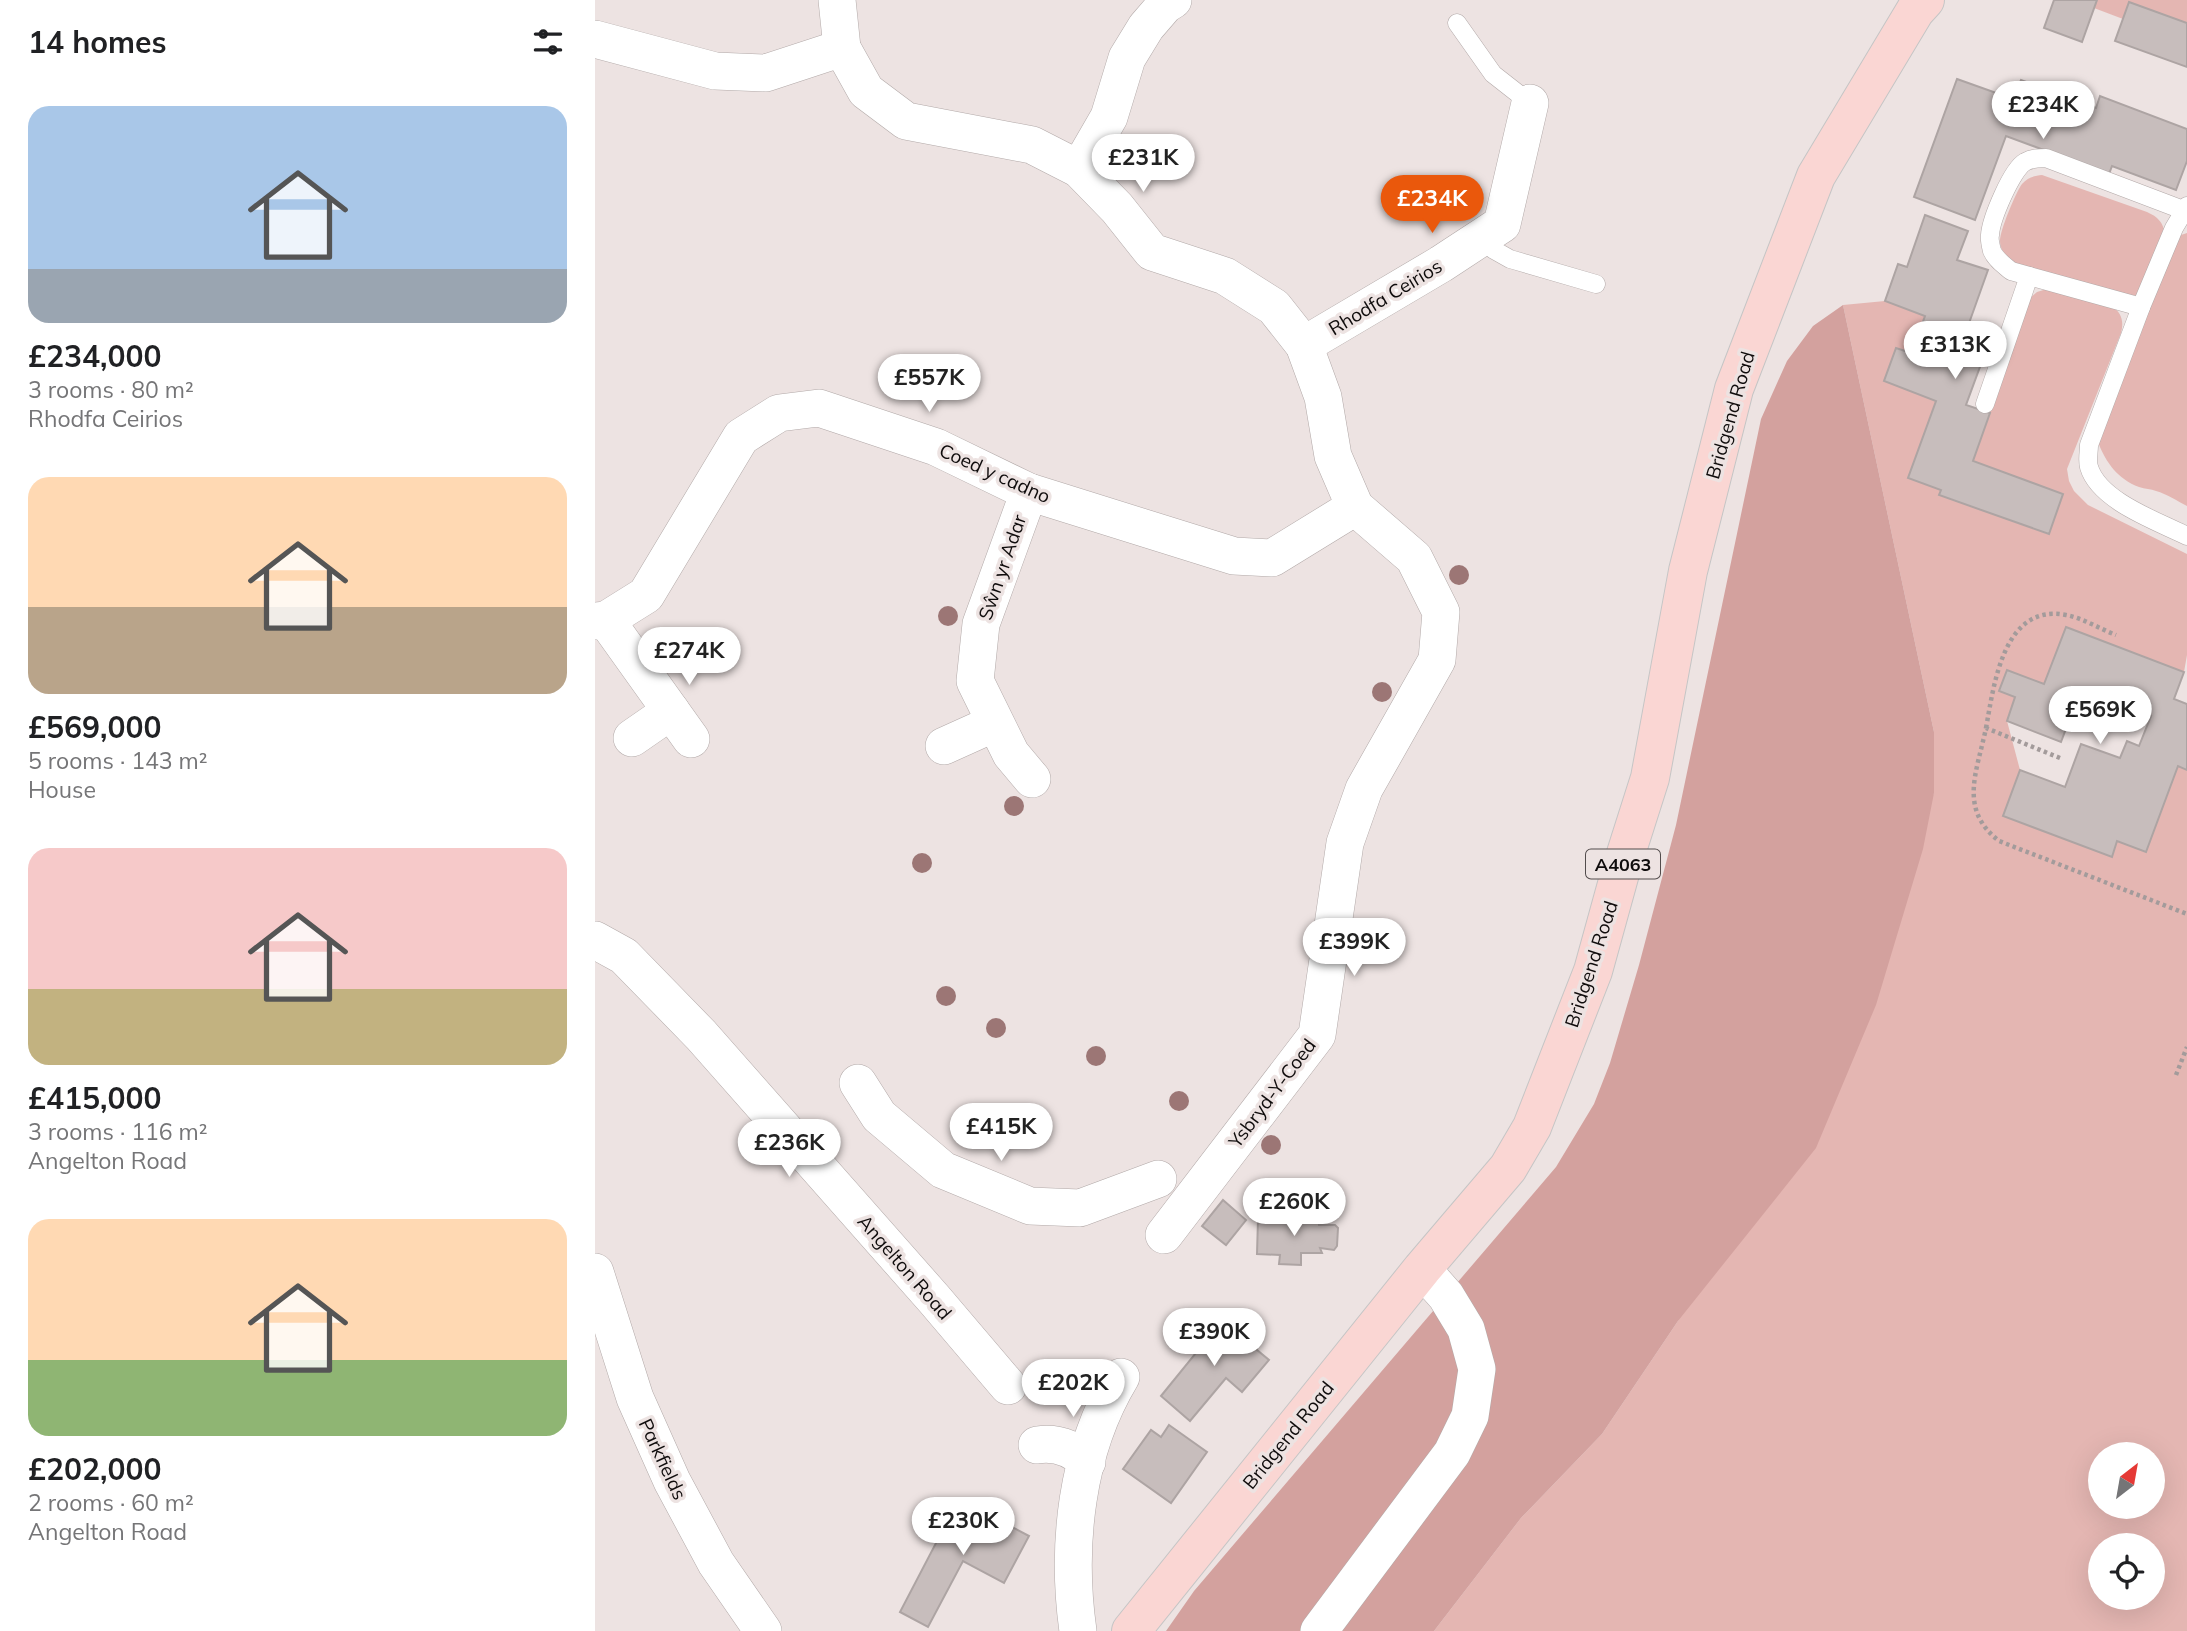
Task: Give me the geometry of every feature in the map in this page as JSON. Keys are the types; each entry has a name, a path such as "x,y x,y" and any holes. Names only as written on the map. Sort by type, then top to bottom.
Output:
{"main road":[{"name":"Bridgend Road","path":"1131,1631 1422,1269 1508,1168 1532,1127 1593,971 1650,778 1688,570 1734,389 1816,176 1915,11 1925,0"}],"street":[{"path":"837,0 842,48 866,91 906,121 1032,145 1079,169 1117,208 1152,252 1225,276 1274,307 1304,345 1323,397 1333,456 1355,507"},
{"path":"1079,169 1109,117 1127,58 1146,27 1166,2"},
{"path":"595,39 715,71 766,73 842,48"},
{"name":"Rhodfa Ceirios","path":"1304,345 1441,264 1502,224 1530,103"},
{"name":"Coed y cadno","path":"601,620 646,595 741,437 779,413 819,408 936,447 1029,492 1234,556 1272,558 1355,507"},
{"name":"Sŵn yr Adar","path":"1029,492 981,624 975,681 1011,754 1032,779"},
{"name":"Ysbryd-Y-Coed","path":"1164,1235 1317,1035 1345,843 1364,789 1437,660 1441,612 1414,558 1355,507"},
{"path":"601,620 681,725 632,738"},
{"path":"944,746 995,723"},
{"name":"Angelton Road","path":"595,940 624,956 701,1035 1008,1387"},
{"path":"858,1083 879,1116 943,1170 1030,1206 1080,1208 1152,1173 1188,1204"},
{"path":"1319,1631 1452,1452 1470,1416 1477,1369 1467,1329 1446,1296 1422,1269"},
{"name":"Parkfields","path":"595,1272 635,1398 671,1480 716,1563 763,1631"},
{"path":"1078,1631 1073,1571 1081,1487 1099,1419 1108,1397 1121,1377"},
{"path":"1037,1445 1058,1444 1079,1454 1087,1462"}],"lane":[{"path":"1457,23 1493,74 1530,103"},
{"path":"2141,307 2011,271 2000,263 1992,251 1989,236 2014,171 2025,162 2046,158 2185,208 2141,307 2089,445 2088,465 2097,484 2118,501 2187,536"},
{"path":"1480,239 1510,259 1596,284"},
{"path":"1985,404 2029,276"}],"path":[{"path":"2116,635 2077,617 2052,614 2027,622 2010,640 1995,681 1973,797 1975,811 1980,823 1999,841 2187,914"},
{"path":"1986,728 2060,758"},
{"path":"2176,1075 2187,1046"}],"shaded area":[{"path":"2097,0 2187,0 2187,23 2129,3 2123,19 2094,8"},
{"path":"2042,175 2147,212 2159,220 2165,234 2137,295 2130,297 2015,264 2005,254 2000,245 2001,236 2016,195 2027,180"},
{"path":"2187,233 2187,506 2164,494 2125,480 2109,463 2098,442 2178,236"},
{"path":"2050,288 2111,306 2120,314 2121,333 2067,469 2069,481 2074,491 2088,505 2187,554 2187,655 2184,672 2066,627 2044,684 2007,670 2000,691 2015,697 2007,721 2020,770 2003,815 2111,856 2117,841 2145,852 2178,766 2187,770 2187,1631 1434,1631 1521,1518 1602,1434 1678,1321 1934,793 1934,732 1843,305 1885,301 1925,316 1911,353 1896,348 1884,381 1936,401 1940,495 2048,534 2063,494 1973,461 1990,414 1986,412 2031,297"},
{"path":"1843,305 1934,732 1934,793 1923,849 1876,1005 1816,1148 1678,1321 1602,1434 1521,1518 1434,1631 1166,1631 1194,1591 1556,1167 1594,1104 1610,1063 1639,965 1676,825 1761,419 1787,361 1813,326"}],"building":[{"path":"2054,0 2097,0 2082,42 2044,28"},
{"path":"2129,2 2187,23 2187,67 2115,41"},
{"path":"1957,79 2013,99 2021,80 2096,108 2100,96 2187,129 2187,161 2176,190 2112,166 2109,174 2006,136 1975,220 1914,197"},
{"path":"1925,215 1968,231 1957,260 1988,270 1968,326 1992,334 1966,405 1990,413 1973,461 2063,494 2049,534 1939,495 1941,490 1908,478 1936,401 1884,381 1896,348 1911,353 1925,316 1885,301 1898,264 1907,267"},
{"path":"2066,627 2184,672 2174,699 2187,704 2187,770 2178,766 2146,852 2117,841 2112,857 2003,816 2020,770 2065,787 2081,744 2120,758 2127,741 2139,746 2151,716 2084,691 2076,711 2073,710 2061,742 2007,721 2015,697 1999,691 2007,670 2044,684"},
{"path":"1223,1200 1246,1220 1226,1245 1202,1226"},
{"path":"1265,1214 1282,1214 1282,1221 1300,1222 1300,1215 1319,1215 1319,1225 1335,1225 1338,1228 1337,1246 1334,1250 1320,1248 1322,1253 1301,1253 1301,1265 1279,1264 1280,1255 1257,1254 1258,1219 1265,1219"},
{"path":"1216,1316 1269,1360 1242,1392 1226,1378 1190,1421 1161,1396 1196,1353 1190,1348"},
{"path":"1169,1425 1207,1452 1171,1503 1123,1469 1151,1430 1161,1437"},
{"path":"959,1499 1029,1536 1004,1583 963,1561 928,1627 900,1612"}]}
